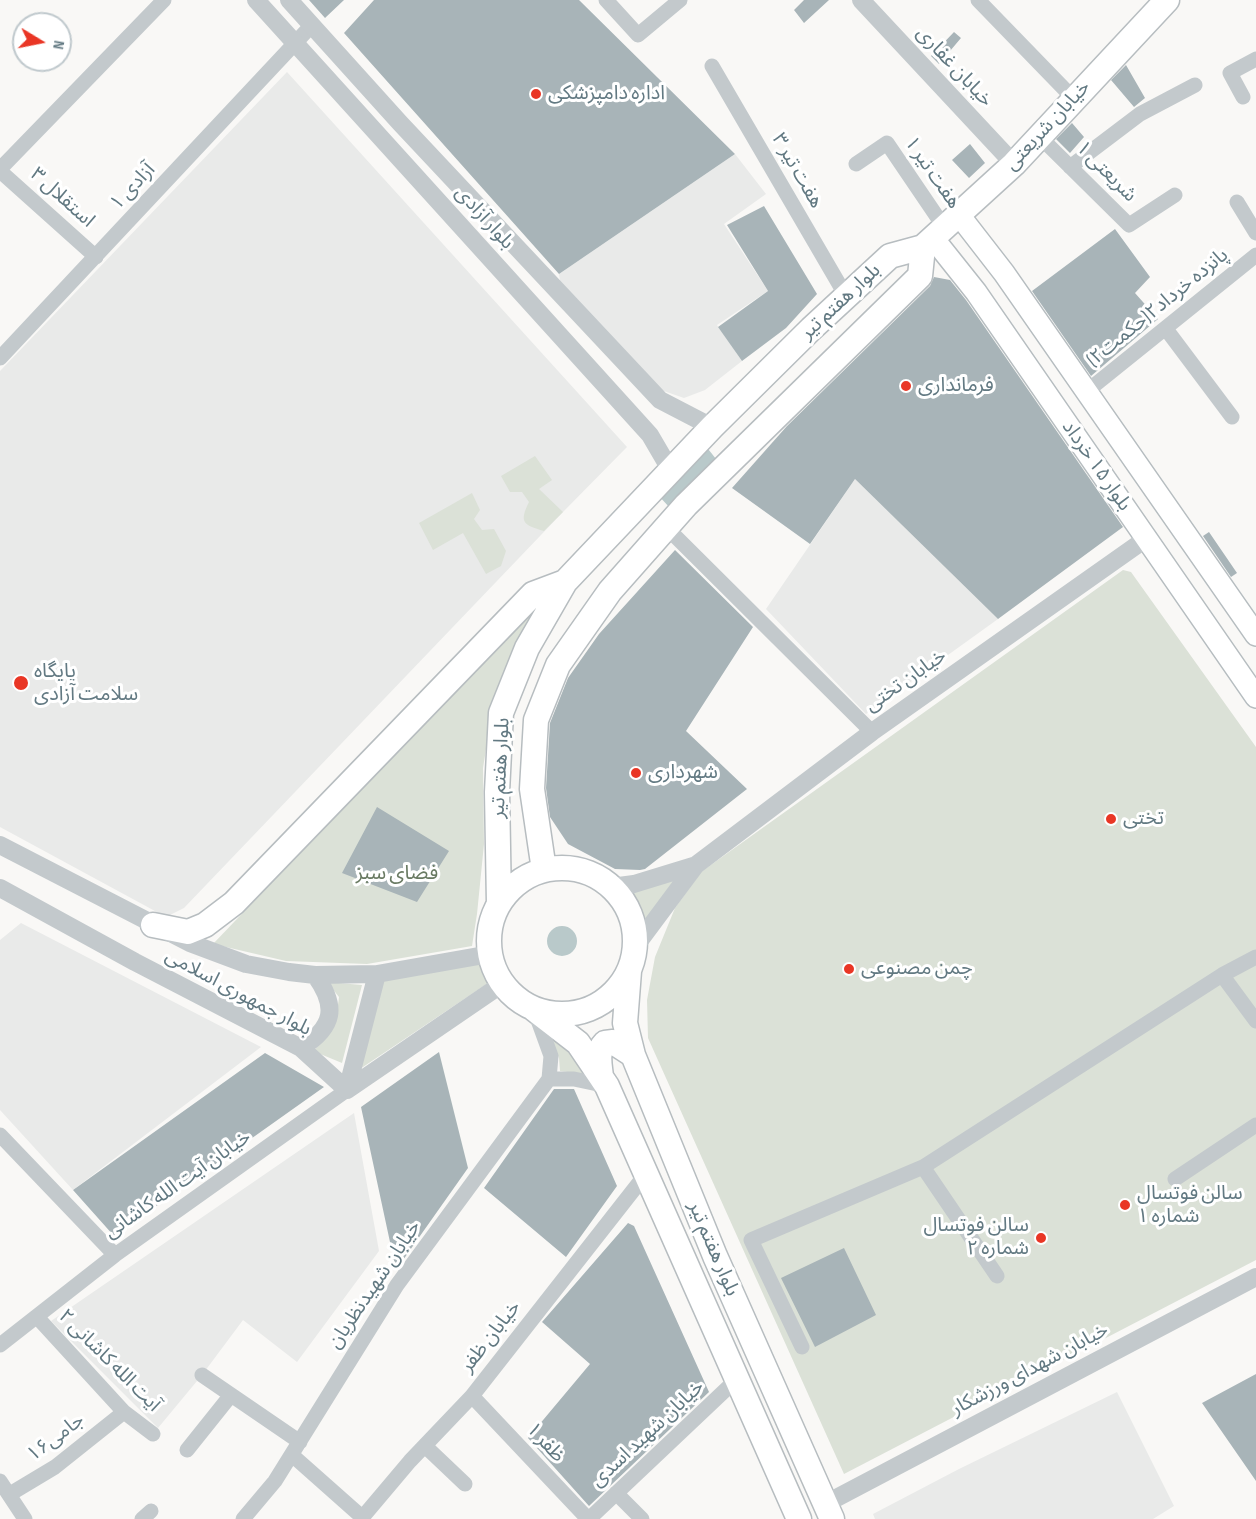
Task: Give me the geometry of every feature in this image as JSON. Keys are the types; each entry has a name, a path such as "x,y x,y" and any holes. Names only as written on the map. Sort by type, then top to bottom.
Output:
{"main road":[{"name":"خیابان شریعتی","path":"940,232 1014,164 1167,0"},
{"name":"بلوار هفتم تیر","path":"499,904 497,792 501,713 527,648 565,582 712,427 846,296 890,256 940,232"},
{"name":"بلوار هفتم تیر","path":"544,870 532,789 536,720 558,665 610,591 666,527 713,478 920,276 940,232"},
{"name":"بلوار ۱۵ خرداد","path":"940,232 1004,273 1256,635"},
{"name":"بلوار ۱۵ خرداد","path":"940,232 976,292 1256,697"},
{"path":"976,292 979,285 989,275 1004,273"},
{"path":"812,329 837,359"},
{"path":"153,925 188,932 205,926 234,903 533,594 565,582"},
{"path":"560,868 586,872 611,887 625,904 633,924 635,946 629,971 616,990 599,1005 578,1013 556,1015 534,1010 520,1002 502,984 490,954 489,936 492,920 499,904 511,888 526,877 544,870 560,868"},
{"name":"بلوار هفتم تیر","path":"629,971 624,1023 633,1055 715,1256 829,1512"},
{"name":"بلوار هفتم تیر","path":"534,1010 578,1043 604,1082 799,1519"},
{"path":"604,1082 599,1058 601,1047 605,1043 613,1042 633,1055"}],"street":[{"path":"0,170 164,0"},
{"name":"بلوار آزادی","path":"256,0 650,435 670,471"},
{"name":"بلوار آزادی","path":"289,0 400,123 660,400 712,427"},
{"path":"606,0 638,35 680,0"},
{"name":"خیابان غفاری","path":"861,0 1014,164"},
{"path":"978,0 1074,99"},
{"name":"آزادی ۱","path":"0,358 312,25"},
{"path":"1243,98 1230,73 1256,59"},
{"name":"هفت تیر ۳","path":"712,66 846,296"},
{"path":"1070,166 1140,114 1195,85"},
{"name":"شریعتی ۱","path":"1039,136 1129,225 1175,195"},
{"name":"هفت تیر ۱","path":"856,164 887,143 940,232"},
{"name":"استقلال ۳","path":"0,170 96,257"},
{"path":"1237,202 1256,233"},
{"name":"پانزده خرداد۲(حکمت۲)","path":"1086,393 1256,255"},
{"path":"1166,329 1232,417"},
{"path":"666,527 872,732"},
{"name":"خیابان تختی","path":"696,865 872,732 1147,538"},
{"name":"بلوار جمهوری اسلامی","path":"0,845 190,943 246,964 315,975 377,974 490,954"},
{"path":"611,887 634,884 696,865"},
{"path":"635,946 696,865"},
{"name":"بلوار جمهوری اسلامی","path":"0,888 135,962 301,1048 347,1090"},
{"path":"802,1347 751,1240 923,1167 1222,975 1256,957"},
{"path":"347,1090 377,974"},
{"path":"301,1048 315,1039 322,1031 331,1013 326,990 315,975"},
{"path":"1222,975 1256,1021"},
{"path":"347,1090 502,984"},
{"path":"534,1010 551,1056 549,1079 604,1082"},
{"name":"خیابان شهیدنظریان","path":"243,1519 275,1481 397,1285 549,1079"},
{"name":"خیابان آیت الله کاشانی","path":"0,1345 115,1255 347,1090"},
{"path":"1175,1179 1256,1125"},
{"path":"0,1135 115,1255"},
{"path":"923,1167 997,1276"},
{"name":"خیابان ظفر","path":"362,1518 472,1396 646,1174"},
{"name":"خیابان شهدای ورزشکار","path":"829,1512 1254,1282"},
{"name":"آیت الله کاشانی ۲","path":"37,1317 124,1412 153,1434"},
{"path":"202,1375 231,1395 296,1448 362,1518"},
{"name":"خیابان شهید اسدی","path":"589,1519 737,1379"},
{"path":"187,1450 231,1395"},
{"name":"ظفر ۱","path":"472,1396 589,1519"},
{"name":"جامی۱۶","path":"10,1494 55,1467 124,1412"},
{"path":"425,1446 465,1484"},
{"path":"0,1481 26,1519"},
{"path":"616,1493 642,1519"}],"shaded area":[{"path":"287,72 627,447 184,908 166,917 0,827 0,371"},
{"path":"735,154 766,194 724,224 768,291 717,325 742,361 705,390 684,398 661,390 560,281 559,274"},
{"path":"705,445 716,459 670,508 658,495"},
{"path":"855,479 998,619 866,714 766,609"},
{"path":"21,923 261,1047 73,1190 0,1110 0,940"},
{"path":"562,926 573,930 577,941 573,952 562,956 551,952 547,941 551,930"},
{"path":"354,1113 379,1251 297,1362 243,1320 158,1428 51,1321"},
{"path":"1117,1392 1174,1506 1153,1519 875,1519 873,1514"}],"green space":[{"path":"535,456 552,480 539,489 563,512 544,531 531,527 525,522 524,514 529,502 522,492 510,492 501,476"},
{"path":"472,493 480,510 474,519 482,530 494,529 506,551 501,566 486,574 463,533 433,550 419,523"},
{"path":"1123,570 1131,572 1256,747 1256,1260 844,1474 648,1038 647,1000 655,957 675,908 701,872"},
{"name":"فضای سبز","path":"536,606 491,718 483,768 484,844 472,946 367,964 286,961 213,944"},
{"path":"690,870 637,940 631,912 616,888"},
{"path":"484,952 491,981 360,1069 378,979"},
{"path":"327,982 362,985 342,1063 313,1051 329,1033 336,1013 339,997"},
{"path":"545,1027 596,1076 560,1071 559,1058"}],"building":[{"path":"309,0 344,0 325,18"},
{"name":"اداره دامپزشکی","path":"374,0 579,0 735,154 559,274 344,33"},
{"path":"804,0 829,0 804,23 794,10"},
{"path":"954,32 961,38 939,64 931,56"},
{"path":"1126,65 1145,98 1134,107 1111,80"},
{"path":"1072,123 1084,137 1070,153 1056,139"},
{"path":"970,144 985,163 969,178 952,160"},
{"path":"764,206 817,294 786,328 742,361 718,327 768,291 727,225"},
{"path":"1115,229 1150,277 1135,293 1158,319 1091,376 1032,291"},
{"path":"934,277 950,280 966,300 1123,527 998,619 855,479 810,544 732,488 787,426 930,286"},
{"path":"1209,532 1237,573 1231,577 1203,536"},
{"name":"شهرداری","path":"675,550 753,627 686,731 747,789 645,869 615,869 568,844 550,817 546,788 550,723 568,678 599,634"},
{"path":"377,807 449,851 417,902 342,873"},
{"path":"439,1052 468,1168 396,1270 361,1107"},
{"path":"265,1053 324,1087 114,1236 73,1190"},
{"path":"554,1089 574,1089 617,1186 566,1257 484,1188"},
{"path":"628,1223 634,1226 709,1392 589,1506 528,1438 590,1364 542,1322"},
{"path":"844,1248 876,1315 815,1347 781,1278"},
{"path":"1256,1374 1256,1481 1202,1403"}],"place":[{"name":"اداره دامپزشکی","path":"536,94"},
{"name":"فرمانداری","path":"906,386"},
{"name":"پایگاه سلامت آزادی","path":"21,683"},
{"name":"شهرداری","path":"636,773"},
{"name":"تختی","path":"1111,819"},
{"name":"چمن مصنوعی","path":"849,969"},
{"name":"سالن فوتسال شماره ۱","path":"1125,1205"},
{"name":"سالن فوتسال شماره ۲","path":"1041,1238"}]}
